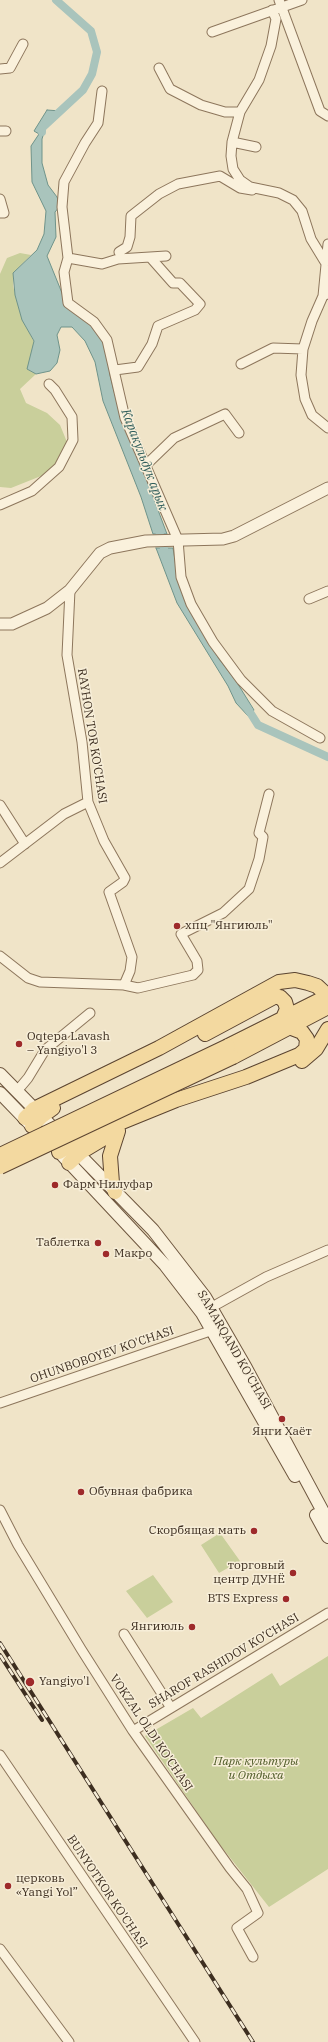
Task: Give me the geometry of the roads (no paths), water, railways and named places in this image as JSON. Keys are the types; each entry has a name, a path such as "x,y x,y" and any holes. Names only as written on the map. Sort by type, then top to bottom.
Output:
{"main road":[{"path":"0,1167 230,1052 286,1022 328,996 317,986 308,983 295,980 278,982 33,1117"},
{"path":"33,1117 173,1051 274,997 280,997 285,1002 287,1009 286,1022"},
{"path":"286,1022 328,1007"},
{"path":"68,1154 176,1100 246,1077 299,1055 306,1049 306,1039 302,1032 286,1022"},
{"path":"68,1154 118,1131 296,1064 316,1049 328,1029"},
{"path":"0,1155 230,1052"},
{"name":"SAMARQAND KO'CHASI","path":"0,1074 17,1091 33,1117"},
{"name":"SAMARQAND KO'CHASI","path":"3,1096 33,1117 68,1154 165,1265 213,1330 328,1537"},
{"path":"115,1192 112,1183 110,1156 118,1131"},
{"name":"SAMARQAND KO'CHASI","path":"68,1154 115,1192 153,1230 212,1307 328,1522"}],"street":[{"path":"212,32 278,6 302,0"},
{"path":"278,6 270,46 259,80 240,112 232,142 231,156 234,169 240,180 250,187 279,193 293,200 302,210 311,239 325,262"},
{"path":"278,6 324,114"},
{"path":"0,69 10,68 23,44"},
{"path":"159,68 170,89 201,105 225,112 240,112"},
{"path":"102,91 98,123 85,143 64,182 62,207 68,258 64,272 68,303 94,322 107,340 126,418 178,540 181,577 191,604 218,648 261,706 320,738"},
{"path":"232,142 256,147"},
{"path":"119,252 127,247 130,237 131,216 159,194 178,184 220,176 240,188 279,193"},
{"path":"0,199 4,213 0,213"},
{"path":"328,244 325,262 325,295 312,321 303,349 301,375 304,399 312,415 328,428"},
{"path":"68,258 102,264 118,259 166,256"},
{"path":"115,370 138,367 152,344 158,326 195,310 200,304 180,283 173,283 150,257"},
{"path":"240,364 273,348 303,349"},
{"path":"0,505 32,491 59,467 73,440 72,417 55,390 49,384"},
{"path":"146,465 174,438 225,414 239,433"},
{"path":"0,624 12,624 28,618 46,608 70,590 100,553 124,544 146,541 223,539 234,536 328,488"},
{"name":"RAYHON TOR KO'CHASI","path":"70,590 67,655 82,742 88,802 104,841 125,878 123,882 109,892 132,957 130,971 124,985"},
{"path":"309,599 328,592"},
{"path":"0,956 28,978 40,982 124,985 132,988 143,988 193,975 198,970 197,961 181,934 230,908 249,889 254,876 264,837 259,833 269,794"},
{"path":"0,863 64,814 88,802"},
{"path":"0,805 25,844"},
{"path":"3,1096 17,1091 28,1078 44,1050 90,1013"},
{"path":"212,1307 266,1277 328,1250"},
{"name":"OHUNBOBOYEV KO'CHASI","path":"0,1403 213,1330"},
{"name":"VOKZAL OLDI KO'CHASI","path":"0,1510 18,1545 80,1649 133,1731 230,1868 247,1888 258,1914 236,1928 253,1957"},
{"name":"SHAROF RASHIDOV KO’CHASI","path":"133,1731 328,1613"},
{"path":"124,1634 171,1708"},
{"name":"BUNYOTKOR KO'CHASI","path":"0,1756 195,2042"},
{"path":"0,1949 69,2042"}],"water":[{"name":"Каракульдук арык","path":"47,110 61,111 47,123 42,139 42,163 48,185 57,197 60,206 55,212 56,237 47,256 62,293 65,305 97,327 108,348 110,375 115,395 167,534 153,534 141,497 103,401 95,362 85,341 72,327 61,327 57,335 60,350 57,363 50,371 36,374 27,369 34,341 22,320 15,295 13,273 37,250 44,234 46,211 32,182 31,146 39,134 34,131"},
{"name":"Каракульдук арык","path":"156,548 173,548 178,578 187,604 219,659 236,681 254,710 249,717 236,703 228,686 177,603"}],"waterway":[{"name":"Каракульдук арык","path":"42,132 42,128 83,90 92,74 97,52 91,31 56,0"},
{"name":"Каракульдук арык","path":"157,524 167,559"},
{"name":"Каракульдук арык","path":"246,706 258,725 328,757"}],"railway":[{"path":"0,1643 253,2042"},
{"path":"0,1655 42,1720"}],"place":[{"name":"хпц \"Янгиюль\"","path":"177,926"},
{"name":"Oqtepa Lavash – Yangiyo'l 3","path":"19,1044"},
{"name":"Фарм Нилуфар","path":"55,1185"},
{"name":"Таблетка","path":"98,1243"},
{"name":"Макро","path":"106,1254"},
{"name":"Янги Хаёт","path":"282,1419"},
{"name":"Обувная фабрика","path":"81,1492"},
{"name":"Скорбящая мать","path":"254,1531"},
{"name":"торговый центр ДУНЁ","path":"293,1573"},
{"name":"BTS Express","path":"286,1599"},
{"name":"Янгиюль","path":"192,1627"},
{"name":"Yangiyo'l","path":"30,1682"},
{"name":"церковь «Yangi Yol”","path":"8,1886"}],"park label":[{"name":"Парк культуры и Отдыха","path":"256,1769"}]}
